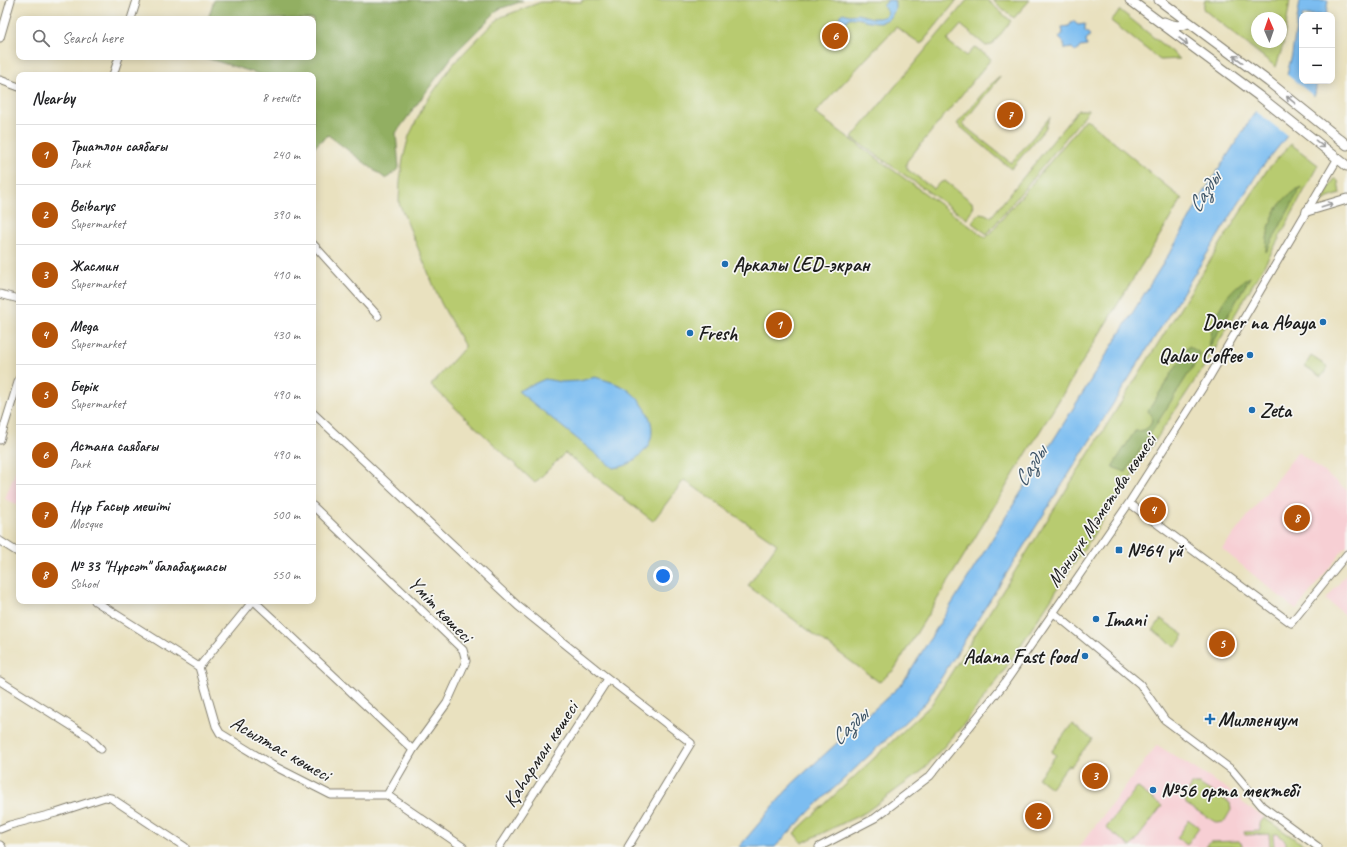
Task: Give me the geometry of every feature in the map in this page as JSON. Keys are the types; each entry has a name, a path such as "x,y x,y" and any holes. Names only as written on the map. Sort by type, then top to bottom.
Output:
{"main road":[{"path":"1130,0 1259,96 1347,166"},
{"path":"1159,0 1269,82 1346,142"},
{"path":"1150,15 1169,25 1182,26 1188,22"},
{"name":"Мәншүк Мәметова көшесі","path":"1338,158 1346,142"},
{"path":"1306,211 1347,199"}],"street":[{"path":"0,38 12,0"},
{"path":"132,16 137,0"},
{"path":"114,72 118,60"},
{"path":"0,80 16,86"},
{"name":"Мәншүк Мәметова көшесі","path":"819,847 875,818 930,776 1004,684 1129,503 1223,356 1338,158"},
{"path":"316,247 378,316"},
{"path":"0,294 16,298"},
{"path":"1,436 16,398"},
{"path":"316,416 518,606 608,679 691,743 628,847"},
{"path":"1129,503 1291,623 1347,554"},
{"name":"Үміт көшесі","path":"316,509 463,650 465,655 466,661 447,703 413,750 387,795"},
{"path":"0,542 16,551"},
{"path":"100,604 199,667 252,604"},
{"path":"257,604 413,750"},
{"path":"1054,613 1140,684 1165,720 1232,770 1262,806 1318,847"},
{"name":"Асылтас көшесі","path":"199,667 216,726 220,733 272,765 331,796 387,795"},
{"name":"Қаһарман көшесі","path":"499,847 608,679"},
{"path":"0,681 89,737 101,749"},
{"path":"387,795 463,847"},
{"path":"0,829 56,813 105,796 111,798 185,847"}],"shaded area":[{"path":"1298,452 1347,490 1347,545 1296,610 1222,549"},
{"path":"16,470 16,504 5,499"},
{"path":"1347,573 1347,616 1326,600"},
{"path":"1157,745 1237,795 1243,803 1307,847 1079,847"}],"green space":[{"path":"214,0 523,1 499,9 454,54 396,133 399,168 386,179 328,135 316,145 316,72 252,72 213,60 316,60 316,16 209,16"},
{"path":"582,0 957,0 921,44 896,27 815,113 986,238 1086,119 1182,199 894,670 879,682 748,586 777,544 684,480 653,521 565,453 535,483 431,385 465,347 441,303 399,203 403,159 409,136 424,105 454,63 490,26 501,17 541,2 582,2"},
{"path":"967,0 987,0 1011,21 992,45 986,46 961,25 947,41 967,56 975,47 991,59 907,161 906,165 908,170 934,189 939,183 945,181 972,202 973,208 967,219 852,138"},
{"path":"992,0 1030,0 1014,18"},
{"path":"1205,0 1290,0 1287,19 1287,12 1251,12 1251,47 1203,9"},
{"path":"1120,10 1180,59 1160,60 1111,21"},
{"path":"1252,48 1282,48 1276,67"},
{"path":"1001,76 962,124 1011,163 1050,117 1045,129 1011,169 957,124 988,87"},
{"path":"1078,110 1089,110 987,234 972,223 980,213 991,217"},
{"path":"1291,144 1318,165 1268,259 1205,365 1003,672 964,724 922,771 866,812 802,843 794,833 931,705 1267,170"},
{"path":"1335,178 1338,181 1340,194 1328,198 1320,203"},
{"path":"1301,187 1266,252 1268,232 1274,214 1285,199"},
{"path":"1250,277 1209,348 1213,326 1220,307 1232,290"},
{"path":"1189,346 1201,354 1126,472 1112,467 1135,431 1144,430 1150,426 1152,419 1148,411"},
{"path":"1311,356 1328,367 1321,377 1305,366"},
{"path":"1161,619 1184,635 1176,647 1153,630"},
{"path":"1072,724 1092,739 1071,766 1068,765 1051,788 1038,778 1056,755 1051,752"},
{"path":"1194,784 1199,784 1230,803 1231,810 1224,822 1217,823 1186,804 1185,797"},
{"path":"1137,787 1162,806 1131,847 1106,828"},
{"path":"1264,818 1307,847 1286,847 1286,842 1278,834 1273,834 1274,847 1270,847 1269,834 1245,835 1244,832 1260,831 1260,823"},
{"path":"1189,820 1199,827 1187,845 1177,838"},
{"path":"1239,841 1242,844 1242,847 1206,847 1210,842"}],"water":[{"path":"888,0 894,0 894,10 892,15 883,22 849,18 847,21 843,22 839,19 840,15 843,13 850,15 858,14 872,18 886,16 888,12 883,6"},
{"path":"1300,0 1328,0 1326,12 1299,12 1299,84 1317,84 1315,94 1284,140 1259,171 926,702 813,808 775,847 739,847 792,784 902,684 1177,241 1206,189 1259,106 1287,74 1292,55"},
{"path":"1073,21 1078,25 1085,24 1085,31 1090,35 1086,40 1087,46 1080,47 1076,52 1072,48 1065,49 1064,43 1059,38 1063,33 1062,27 1069,26"},
{"path":"595,377 627,389 642,404 651,422 652,431 646,449 625,466 613,468 518,391 545,379 561,382 580,381"}],"pier":[{"path":"1285,73 1315,97 1289,137 1254,110"}],"place":[{"name":"Астана саябағы","path":"835,36"},
{"name":"Нұр Ғасыр мешіті","path":"1010,115"},
{"name":"Аркалы LED-экран","path":"725,264"},
{"name":"Doner na Abaya","path":"1323,322"},
{"name":"Триатлон саябағы","path":"779,325"},
{"name":"Fresh","path":"690,333"},
{"name":"Qalau Coffee","path":"1250,355"},
{"name":"Zeta","path":"1252,410"},
{"name":"Mega","path":"1153,510"},
{"name":"№ 33 \"Нұрсәт\" балабақшасы","path":"1297,518"},
{"name":"№64 үй","path":"1119,550"},
{"name":"Imani","path":"1096,619"},
{"name":"Берік","path":"1222,644"},
{"name":"Adana Fast food","path":"1085,656"},
{"name":"Миллениум","path":"1210,719"},
{"name":"Жасмин","path":"1095,776"},
{"name":"№56 орта мектебі","path":"1153,790"},
{"name":"Beibarys","path":"1038,816"}],"water label":[{"name":"Сазды","path":"1204,192"},
{"name":"Сазды","path":"1030,466"},
{"name":"Сазды","path":"849,726"}]}
